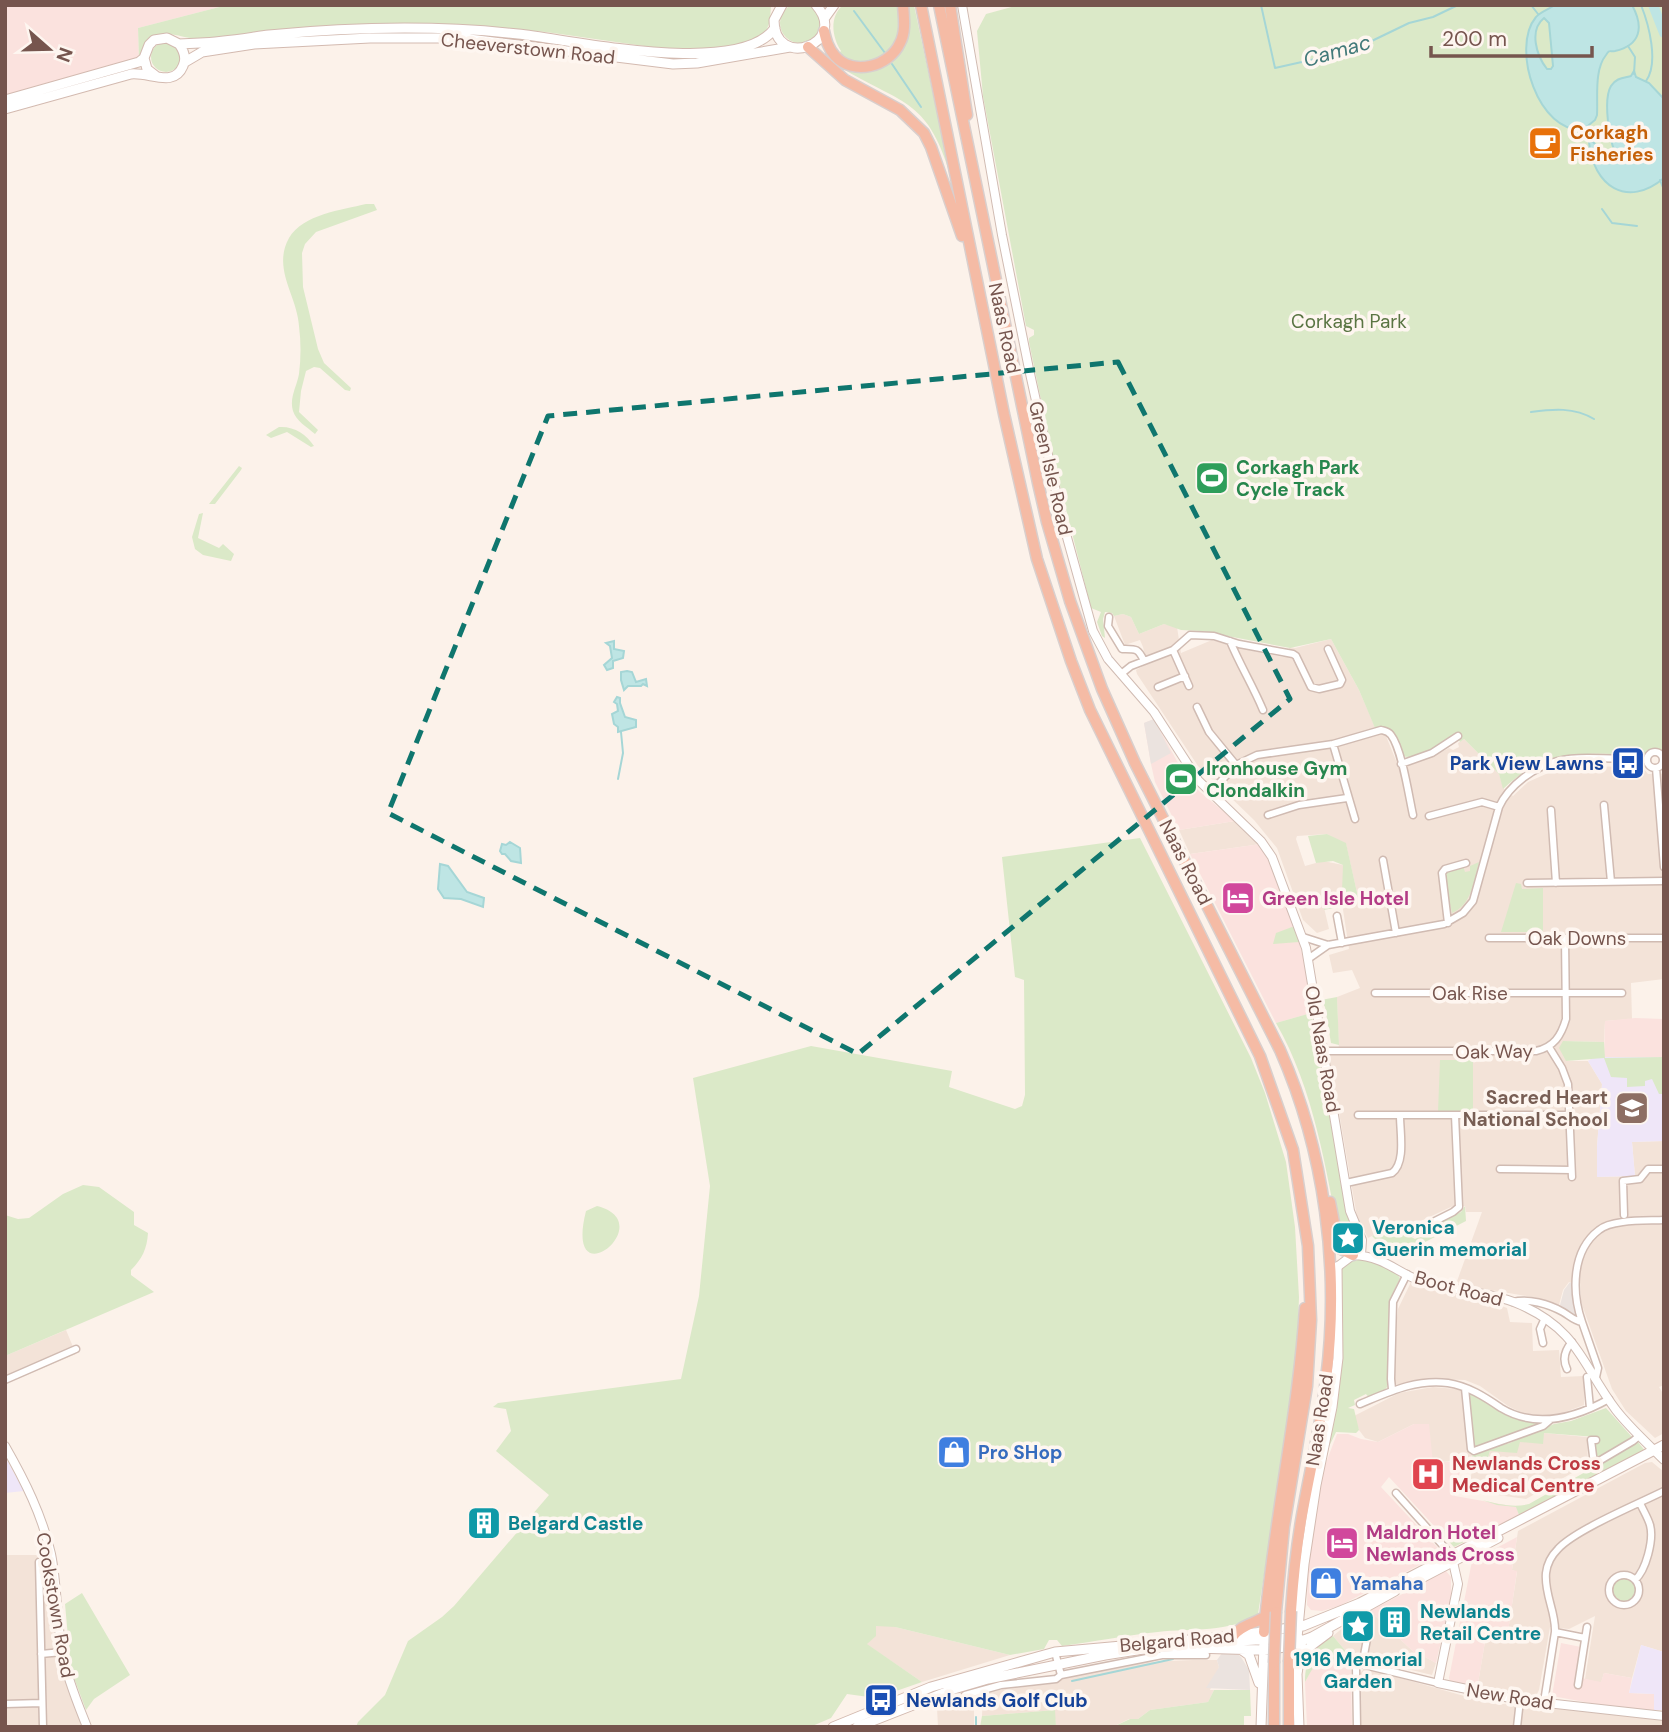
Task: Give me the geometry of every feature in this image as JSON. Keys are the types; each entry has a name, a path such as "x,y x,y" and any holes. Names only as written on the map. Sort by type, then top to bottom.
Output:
{"highway":[{"path":"824,31 828,47 839,60 853,66 868,67 890,57 900,44 904,33 903,5"},
{"name":"Naas Road","path":"921,5 1037,559 1071,661 1118,770 1260,1056 1293,1150 1308,1246 1311,1320 1307,1386 1271,1614 1274,1727"},
{"name":"Naas Road","path":"939,5 984,232 1047,522 1084,641 1135,763 1280,1050 1312,1143 1328,1240 1331,1295 1327,1378 1301,1522 1291,1611 1297,1649 1289,1727"},
{"path":"950,5 984,232"},
{"path":"808,47 845,79 900,110 924,133 976,275"},
{"path":"1312,1143 1324,1171 1339,1248 1357,1255"},
{"path":"1324,1437 1336,1332 1333,1267 1328,1240"},
{"path":"1264,1635 1271,1614"},
{"path":"1233,1636 1239,1628 1271,1614"}],"main road":[{"path":"808,47 818,41 824,31 824,19 816,5"},
{"path":"824,19 834,5"},
{"path":"779,7 775,28 778,37 790,47"},
{"name":"Cheeverstown Road","path":"5,100 139,62 144,58 149,45 167,37 180,44 329,31 466,29 560,38 670,54 697,54 719,53 754,44 766,39 775,28"},
{"name":"Cheeverstown Road","path":"5,109 131,74 172,77 192,56 254,44 345,37 461,38 673,64 729,58 790,47 808,47"},
{"path":"180,44 185,62"},
{"path":"144,58 147,69 156,76"},
{"path":"1300,1627 1308,1538 1324,1437 1332,1407 1338,1358 1337,1267"},
{"path":"1297,1649 1452,1559 1664,1445"},
{"name":"Belgard Road","path":"833,1727 919,1691 1055,1652 1264,1635 1300,1627 1360,1603 1452,1559"},
{"path":"1297,1649 1303,1612 1301,1600"},
{"path":"1303,1612 1310,1619 1318,1620"},
{"path":"1297,1649 1312,1645 1347,1618"},
{"path":"1191,1639 1235,1642 1264,1635 1289,1638 1297,1649"},
{"path":"1261,1727 1264,1635"},
{"name":"Belgard Road","path":"857,1727 954,1689 988,1679 1060,1670 1105,1655 1156,1647 1297,1649"},
{"path":"1237,1648 1250,1655 1261,1687"},
{"name":"Naas Road","path":"1297,1649 1299,1727"},
{"name":"Belgard Road","path":"1055,1652 1067,1658 1097,1653 1105,1655"},
{"name":"Belgard Road","path":"1013,1662 1051,1661 1060,1670"}],"street":[{"name":"Green Isle Road","path":"962,5 1002,235 1057,497 1093,631 1108,659 1154,712 1189,768 1210,793 1266,847"},
{"path":"1109,617 1108,626 1122,649 1139,650 1144,661"},
{"path":"1121,674 1131,666 1173,650 1190,635 1214,636 1293,654 1311,687 1318,689 1340,684 1342,680 1328,649"},
{"path":"1230,641 1263,710"},
{"path":"1173,650 1189,686"},
{"path":"1158,687 1185,676"},
{"path":"1197,708 1209,732 1236,765"},
{"path":"1210,793 1236,765 1257,755 1333,744 1376,730 1386,731 1391,734 1401,764 1413,816"},
{"path":"1401,764 1432,754 1458,736"},
{"path":"1333,744 1355,820"},
{"path":"1656,752 1661,754 1663,759 1662,764 1656,768 1651,767 1647,760 1648,755 1656,752"},
{"path":"1303,937 1328,945 1448,923 1463,913 1473,901 1501,804 1515,784 1556,761 1647,760"},
{"path":"1656,768 1664,867"},
{"path":"1268,815 1298,805 1347,798"},
{"path":"1429,816 1482,802 1501,804"},
{"path":"1604,805 1611,882"},
{"path":"1551,810 1556,883"},
{"name":"Old Naas Road","path":"1266,847 1303,937 1308,959 1352,1218 1362,1240 1357,1255"},
{"path":"1383,860 1396,933"},
{"path":"1448,923 1442,873 1445,869 1466,863"},
{"path":"1527,883 1664,881"},
{"path":"1337,916 1342,943"},
{"name":"Oak Downs","path":"1489,938 1664,938"},
{"name":"Oak Way","path":"1324,1051 1536,1051 1549,1047 1563,1030 1566,1019 1566,938"},
{"path":"1308,959 1328,945"},
{"name":"Oak Rise","path":"1375,993 1622,993"},
{"path":"1500,1169 1571,1174 1567,1078 1549,1047"},
{"path":"1358,1115 1569,1115"},
{"path":"1413,1232 1459,1207 1455,1115"},
{"path":"1346,1183 1397,1170 1400,1160 1400,1116"},
{"path":"1624,1215 1623,1181 1640,1179 1648,1169 1664,1169"},
{"path":"1591,1377 1598,1368 1577,1306 1578,1263 1588,1242 1599,1229 1615,1223 1664,1220"},
{"path":"1337,1267 1357,1255"},
{"name":"Boot Road","path":"1357,1255 1384,1261 1428,1283 1513,1303 1545,1318 1572,1342 1591,1377 1639,1436 1664,1461"},
{"path":"1392,1389 1393,1302 1407,1274"},
{"path":"1513,1303 1521,1300 1553,1307 1577,1322 1582,1322"},
{"path":"1543,1343 1540,1329 1545,1318"},
{"path":"1567,1369 1565,1355 1572,1342"},
{"path":"5,1380 76,1349"},
{"name":"Boot Road","path":"1590,1408 1591,1377"},
{"path":"1360,1404 1392,1389 1422,1382 1465,1388 1521,1417 1550,1420 1590,1408 1609,1399"},
{"path":"1465,1388 1471,1449 1474,1451 1543,1426 1550,1420"},
{"path":"1596,1440 1591,1440 1594,1464 1639,1436"},
{"name":"Cookstown Road","path":"5,1446 30,1489 47,1540 58,1600 62,1653 70,1683 88,1727"},
{"path":"1544,1702 1556,1621 1546,1589 1546,1570 1551,1558 1559,1547 1576,1535 1664,1491"},
{"path":"1396,1493 1452,1559 1458,1584 1438,1683"},
{"path":"1635,1580 1642,1574 1651,1535 1650,1524 1640,1503"},
{"path":"39,1562 43,1727"},
{"path":"1623,1575 1635,1580 1639,1593 1633,1601 1620,1604 1612,1599 1609,1586 1614,1578 1623,1575"},
{"path":"1578,1685 1587,1627"},
{"path":"1555,1632 1585,1638"},
{"path":"1357,1727 1355,1663 1364,1655 1367,1639"},
{"path":"1055,1652 1060,1670"},
{"path":"41,1654 62,1653"},
{"name":"Belgard Road","path":"965,1695 1001,1685 1056,1679 1060,1670 1162,1655 1206,1655"},
{"name":"New Road","path":"1355,1663 1520,1700 1664,1716"},
{"path":"1517,1727 1520,1700"},
{"path":"5,1704 42,1703"}],"highlighted area":[{"path":"1118,362 1290,699 858,1054 388,813 548,416"}],"shaded area":[{"path":"5,5 227,5 138,28 139,59 5,96"},
{"path":"1123,614 1131,617 1139,634 1164,624 1177,627 1181,653 1212,640 1283,657 1290,647 1331,639 1359,690 1375,727 1386,736 1399,768 1449,748 1453,750 1459,747 1458,743 1464,739 1499,774 1504,789 1513,796 1528,782 1564,766 1642,767 1648,774 1664,772 1664,979 1631,983 1632,1019 1605,1021 1604,1042 1563,1041 1566,1061 1588,1061 1602,1084 1597,1177 1635,1176 1632,1142 1664,1141 1664,1385 1659,1387 1664,1395 1664,1433 1655,1438 1626,1411 1612,1389 1581,1302 1580,1279 1574,1283 1569,1282 1563,1290 1559,1305 1538,1298 1456,1284 1482,1212 1466,1212 1465,1206 1453,1206 1393,1234 1390,1227 1368,1238 1357,1217 1329,1054 1339,1053 1337,997 1360,988 1352,970 1333,973 1329,955 1349,949 1342,903 1358,897 1346,844 1327,834 1297,836 1296,839 1305,866 1323,861 1343,865 1344,886 1341,893 1322,899 1329,929 1317,933 1303,920 1277,848 1254,820 1198,766 1137,674 1136,670 1147,664 1140,640 1125,645 1114,616"},
{"path":"1154,719 1183,772 1199,791 1235,821 1179,830 1155,782 1144,723"},
{"path":"1154,719 1171,753 1151,764 1144,723"},
{"path":"1235,821 1261,844 1190,854 1179,830"},
{"path":"1261,844 1296,929 1305,966 1311,1013 1276,1023 1190,854"},
{"path":"1664,1019 1664,1057 1604,1058 1605,1021"},
{"name":"Sacred Heart National School","path":"1594,1057 1664,1057 1664,1141 1632,1142 1635,1176 1597,1177 1602,1084 1588,1061"},
{"path":"1411,1282 1474,1296 1507,1308 1510,1322 1532,1323 1533,1351 1559,1350 1561,1377 1584,1376 1584,1405 1560,1414 1542,1416 1522,1413 1480,1386 1465,1380 1424,1379 1389,1386 1398,1309"},
{"path":"1570,1282 1573,1284 1577,1314 1574,1315 1560,1305 1564,1290"},
{"path":"66,1330 76,1354 5,1384 5,1356"},
{"path":"1433,1387 1467,1390 1473,1452 1471,1459 1433,1463 1414,1424 1378,1442 1365,1438 1359,1430 1354,1416 1399,1393"},
{"path":"1414,1424 1429,1424 1433,1463 1457,1461 1461,1469 1453,1493 1455,1496 1517,1507 1519,1515 1468,1540 1459,1538 1440,1527 1437,1529 1389,1477 1381,1487 1441,1554 1339,1606 1322,1611 1311,1610 1307,1605 1308,1565 1322,1473 1337,1434 1348,1434 1378,1442"},
{"path":"1544,1433 1587,1437 1588,1464 1526,1499 1469,1491 1473,1462 1487,1461 1490,1451"},
{"path":"5,1457 24,1491 5,1493"},
{"path":"1652,1462 1664,1472 1664,1652 1641,1645 1632,1678 1604,1673 1601,1683 1585,1679 1595,1616 1569,1629 1550,1627 1536,1696 1477,1689 1486,1636 1507,1638 1517,1572 1512,1570 1518,1531 1645,1463"},
{"path":"1517,1537 1512,1570 1517,1571 1507,1639 1486,1636 1477,1689 1450,1682 1472,1561"},
{"path":"5,1555 43,1555 57,1654 82,1727 5,1727"},
{"path":"1446,1571 1451,1577 1451,1598 1436,1663 1418,1653 1417,1655 1370,1611"},
{"path":"787,1583 895,1627 1010,1655 922,1682 859,1639"},
{"path":"1370,1611 1417,1655 1418,1653 1436,1663 1432,1675 1349,1655 1333,1636 1345,1626 1347,1630 1362,1636 1366,1612"},
{"path":"1561,1643 1581,1647 1581,1678 1601,1682 1604,1673 1632,1678 1629,1693 1654,1694 1654,1710 1617,1708 1552,1696"},
{"path":"1641,1645 1664,1652 1664,1710 1654,1710 1654,1694 1629,1693"},
{"path":"1222,1653 1238,1654 1241,1657 1249,1670 1250,1690 1206,1688 1219,1667 1217,1660"},
{"path":"1217,1660 1219,1667 1210,1690 1214,1690 1208,1702 1150,1710 1138,1719 1129,1719 1115,1726 1056,1727 1054,1710 982,1716 983,1692 1057,1683 1066,1674 1122,1663"},
{"path":"1327,1660 1351,1668 1352,1727 1307,1727 1305,1682 1313,1666"},
{"path":"1365,1668 1489,1703 1575,1709 1664,1721 1664,1727 1360,1727 1359,1674"},
{"path":"974,1701 974,1727 938,1727 937,1708"}],"green space":[{"path":"800,3 814,9 820,23 814,37 800,43 786,37 780,23 786,9"},
{"path":"227,5 771,5 770,21 765,34 734,47 672,50 546,32 460,26 206,40 166,34 152,39 139,59 138,28"},
{"path":"843,5 900,5 899,34 888,53 881,58 863,62 838,54 841,51 833,27 836,15"},
{"path":"908,5 914,5 950,174 932,130 921,116 895,97 840,67 842,64 859,70 905,43 910,24"},
{"name":"Corkagh Park","path":"1019,5 1664,5 1664,752 1653,749 1637,756 1566,756 1528,770 1503,789 1499,774 1464,739 1460,742 1456,735 1423,754 1402,756 1389,732 1375,728 1359,690 1331,639 1290,648 1201,631 1181,630 1164,624 1139,634 1131,617 1123,614 1114,616 1105,612 1105,638 1102,636 1097,622 1101,612 1091,608 1053,458 1029,342 1034,330 1026,326 983,96 977,31 986,14"},
{"path":"166,42 177,46 181,57 177,68 166,72 155,68 151,57 155,46"},
{"path":"374,204 377,210 316,232 305,244 302,253 303,287 318,349 324,363 351,388 350,391 345,390 320,368 314,367 306,371 299,412 318,430 315,434 297,418 292,406 299,374 300,338 297,315 284,271 284,249 295,230 313,218"},
{"path":"279,427 299,432 314,446 311,447 287,432 271,438 266,435"},
{"path":"239,466 241,470 215,504 209,504"},
{"path":"203,513 198,538 219,548 223,544 234,554 231,561 203,555 195,549 192,537 199,514"},
{"path":"1327,834 1346,843 1358,897 1343,903 1343,906 1324,910 1322,899 1341,894 1343,865 1333,861 1316,863 1308,836"},
{"path":"1140,838 1251,1058 1265,1093 1286,1162 1295,1227 1299,1297 1297,1355 1258,1614 1235,1624 1210,1629 1146,1633 1062,1646 1057,1640 1049,1640 1044,1649 1010,1655 895,1627 876,1626 876,1636 867,1644 922,1682 876,1698 847,1694 831,1718 810,1727 356,1727 385,1695 408,1641 454,1606 549,1495 496,1451 511,1431 506,1409 493,1407 498,1403 681,1379 699,1296 710,1186 693,1078 811,1046 952,1071 949,1087 1015,1109 1022,1106 1025,1095 1024,980 1015,977 1002,857"},
{"path":"1479,862 1468,898 1452,913 1443,873 1463,866 1465,872 1470,871 1470,866"},
{"path":"1516,883 1521,884 1522,889 1543,888 1543,932 1501,932"},
{"path":"1295,928 1299,942 1273,944 1276,933"},
{"path":"1337,997 1339,1045 1331,1043 1325,1007 1321,1000"},
{"path":"1311,1013 1361,1252 1346,1248 1340,1242 1324,1158 1309,1102 1289,1048 1276,1023"},
{"path":"1563,1041 1604,1042 1605,1058 1664,1057 1664,1094 1659,1094 1652,1079 1645,1081 1645,1086 1627,1087 1627,1078 1611,1077 1604,1058 1566,1061 1559,1048"},
{"path":"1440,1060 1473,1060 1473,1112 1438,1112"},
{"path":"83,1185 99,1187 134,1212 134,1225 148,1233 143,1253 131,1270 131,1275 154,1292 5,1356 5,1215 18,1219 29,1218 63,1194"},
{"path":"597,1206 614,1215 619,1226 616,1239 607,1249 597,1254 587,1251 583,1238 586,1211"},
{"path":"1465,1206 1466,1221 1394,1258 1372,1236 1390,1227 1393,1234 1400,1231 1415,1239 1421,1236 1423,1230 1461,1212"},
{"path":"1362,1259 1388,1267 1400,1278 1391,1297 1387,1387 1369,1398 1366,1394 1354,1400 1355,1405 1348,1408 1354,1409 1359,1430 1356,1433 1336,1432 1326,1453 1333,1409 1339,1270 1344,1263"},
{"path":"1467,1390 1521,1419 1543,1423 1478,1448 1474,1446"},
{"path":"1606,1408 1632,1437 1601,1457 1596,1457 1593,1450 1596,1437 1544,1433 1543,1444 1520,1442 1517,1453 1490,1451 1487,1461 1473,1462 1471,1459 1473,1453 1510,1443 1554,1424 1571,1421"},
{"path":"1638,1442 1646,1452 1519,1515 1516,1507 1497,1505 1482,1500 1511,1506 1529,1504"},
{"path":"1440,1526 1452,1535 1468,1540 1454,1547 1437,1529"},
{"path":"1624,1578 1632,1582 1636,1590 1632,1598 1624,1602 1616,1598 1612,1590 1616,1582"},
{"path":"82,1593 130,1675 94,1699 86,1710 71,1670 65,1604"},
{"path":"1366,1612 1362,1636 1347,1630 1345,1626"},
{"path":"1333,1636 1349,1655 1346,1665 1319,1662 1305,1682 1312,1655"},
{"path":"1214,1690 1250,1690 1251,1716 1244,1716 1244,1727 1084,1727 1115,1726 1130,1719 1138,1719 1150,1710 1208,1702"},
{"path":"1055,1710 1056,1727 980,1727 982,1716"}],"water":[{"path":"1555,5 1632,5 1638,21 1635,40 1624,48 1609,51 1602,61 1598,76 1597,115 1584,129 1568,127 1554,118 1533,87 1528,68 1526,48 1529,31 1538,15","holes":["1544,18 1549,23 1553,66 1551,69 1547,69 1543,63 1535,36 1539,23"]},
{"path":"1634,71 1636,77 1649,83 1664,99 1664,178 1637,192 1625,192 1614,188 1597,171 1589,142 1591,140 1613,159 1615,152 1607,100 1615,81 1631,76"},
{"path":"614,641 614,649 624,651 623,658 613,661 613,668 607,670 604,665 612,658 610,646 606,643"},
{"path":"621,672 632,672 636,682 646,679 647,686 628,686 624,690"},
{"path":"617,697 620,698 625,717 636,720 636,727 618,732 612,714 618,711 614,702"},
{"path":"510,842 520,848 521,863 511,861 500,851 502,844"},
{"path":"440,864 448,866 467,892 484,898 483,907 461,899 444,898 438,889"}],"waterway":[{"name":"Camac","path":"1261,5 1275,68 1351,51 1409,23 1433,17 1458,5"},
{"name":"Camac","path":"1531,5 1538,14"},
{"name":"Camac","path":"1641,5 1650,33 1652,54 1652,64 1646,81"},
{"name":"Camac","path":"1653,5 1664,33"},
{"path":"854,11 885,53"},
{"name":"Camac","path":"1628,46 1635,57 1634,74"},
{"path":"892,64 921,107"},
{"name":"Camac","path":"1584,128 1591,142"},
{"name":"Camac","path":"1660,180 1664,190"},
{"path":"1602,209 1612,223 1637,226"},
{"path":"1531,412 1571,411 1594,419"},
{"path":"618,779 623,753 621,732"},
{"path":"1072,1681 1173,1659"},
{"path":"976,1717 976,1727"}],"place":[{"name":"Corkagh Fisheries","path":"1545,143"},
{"name":"Corkagh Park Cycle Track","path":"1212,478"},
{"name":"Park View Lawns","path":"1628,763"},
{"name":"Ironhouse Gym Clondalkin","path":"1181,779"},
{"name":"Green Isle Hotel","path":"1238,898"},
{"name":"Sacred Heart National School","path":"1632,1108"},
{"name":"Veronica Guerin memorial","path":"1348,1238"},
{"name":"Pro SHop","path":"954,1452"},
{"name":"Newlands Cross Medical Centre","path":"1428,1474"},
{"name":"Belgard Castle","path":"484,1523"},
{"name":"Maldron Hotel Newlands Cross","path":"1342,1543"},
{"name":"Yamaha","path":"1326,1583"},
{"name":"Newlands Retail Centre","path":"1395,1622"},
{"name":"1916 Memorial Garden","path":"1358,1626"},
{"name":"Newlands Golf Club","path":"881,1700"}]}
